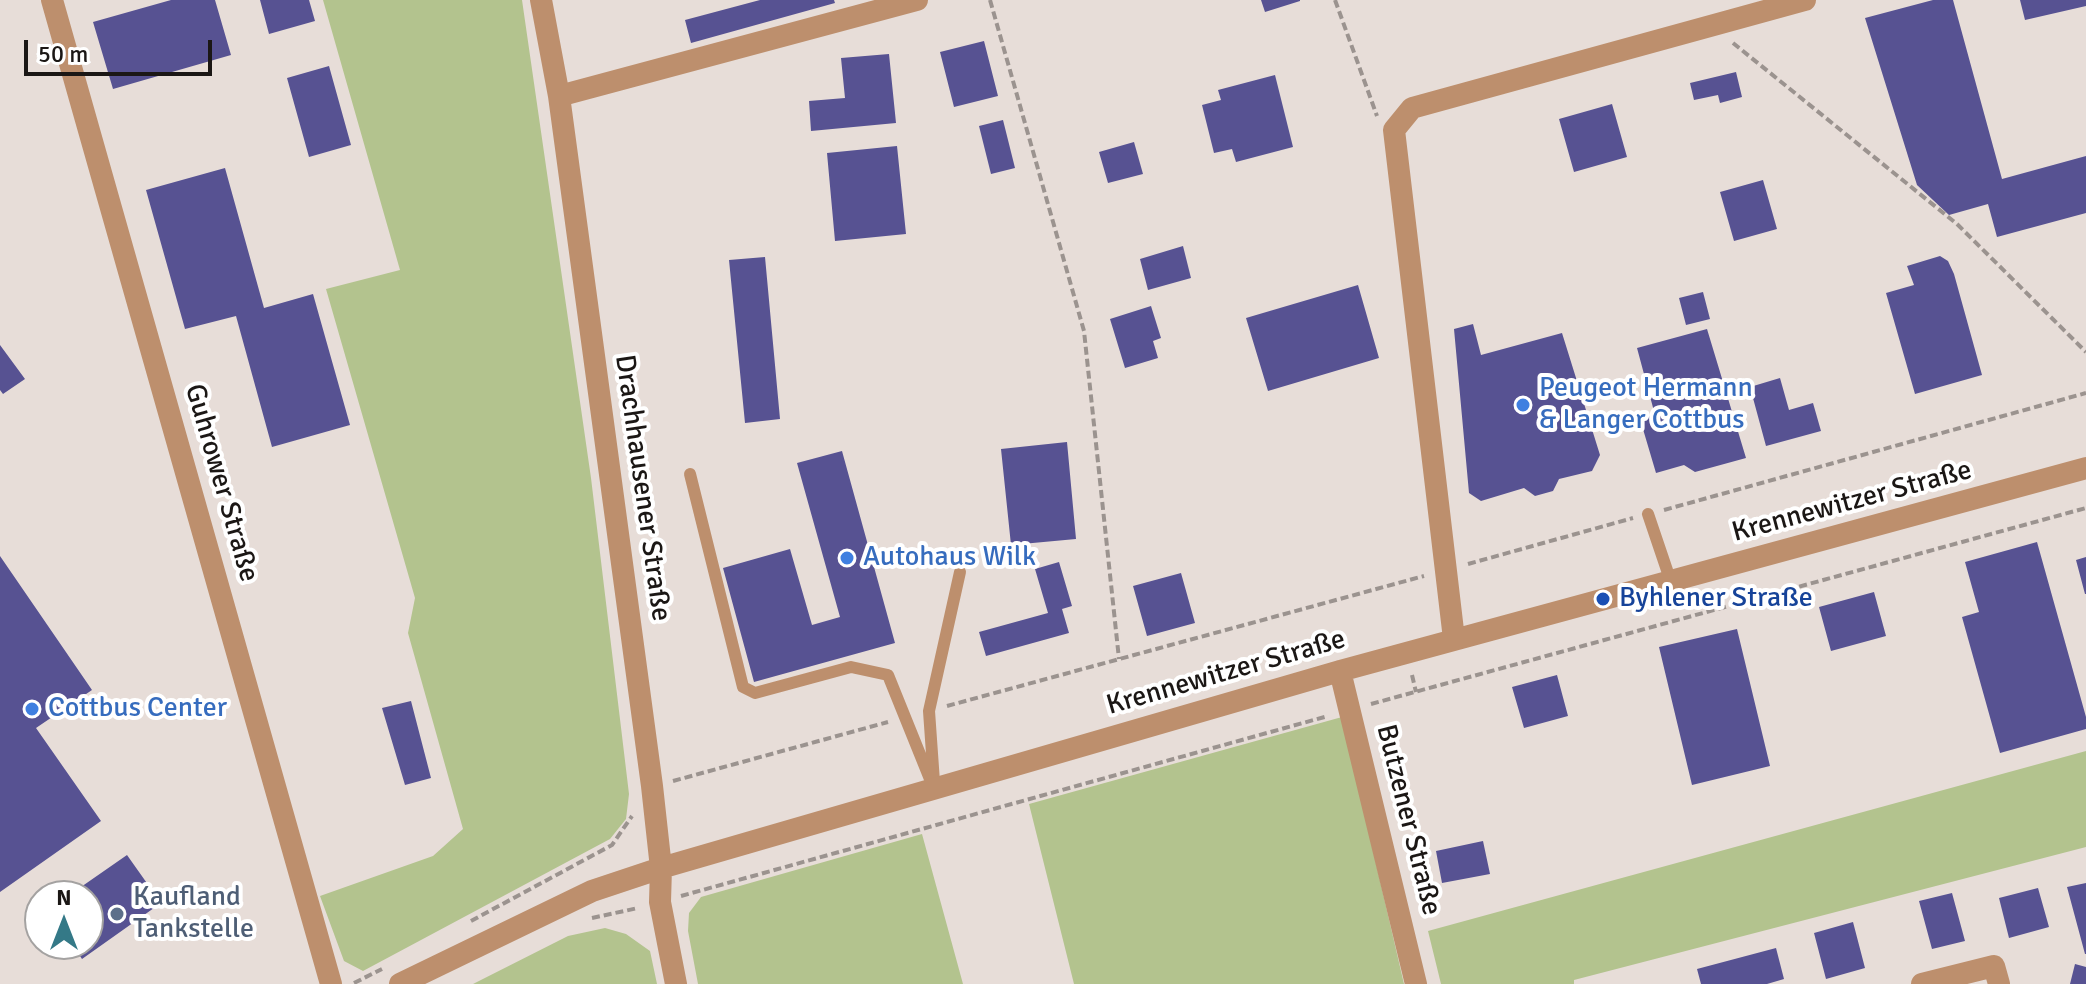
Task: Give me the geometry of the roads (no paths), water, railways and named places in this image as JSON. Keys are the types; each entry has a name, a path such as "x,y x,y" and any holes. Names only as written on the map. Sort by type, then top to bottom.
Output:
{"street":[{"name":"Guhrower Straße","path":"52,0 331,984"},
{"name":"Drachhausener Straße","path":"541,0 559,96 652,786 661,868 660,902 676,984"},
{"path":"559,96 917,0"},
{"path":"1454,639 1394,130 1412,108 1805,0"},
{"name":"Krennewitzer Straße","path":"400,984 592,891 661,868 1454,639 2086,468"},
{"name":"Butzener Straße","path":"1340,671 1416,984"},
{"path":"1922,984 1994,966 1999,984"}],"lane":[{"path":"690,474 743,687 755,693 851,667 888,675 902,718 934,789"},
{"path":"1648,514 1671,582"},
{"path":"934,789 929,711 960,572"}],"place":[{"name":"Peugeot Hermann & Langer Cottbus","path":"1523,405"},
{"name":"Autohaus Wilk","path":"847,558"},
{"name":"Byhlener Straße","path":"1603,599"},
{"name":"Cottbus Center","path":"32,709"},
{"name":"Kaufland Tankstelle","path":"117,914"}]}
